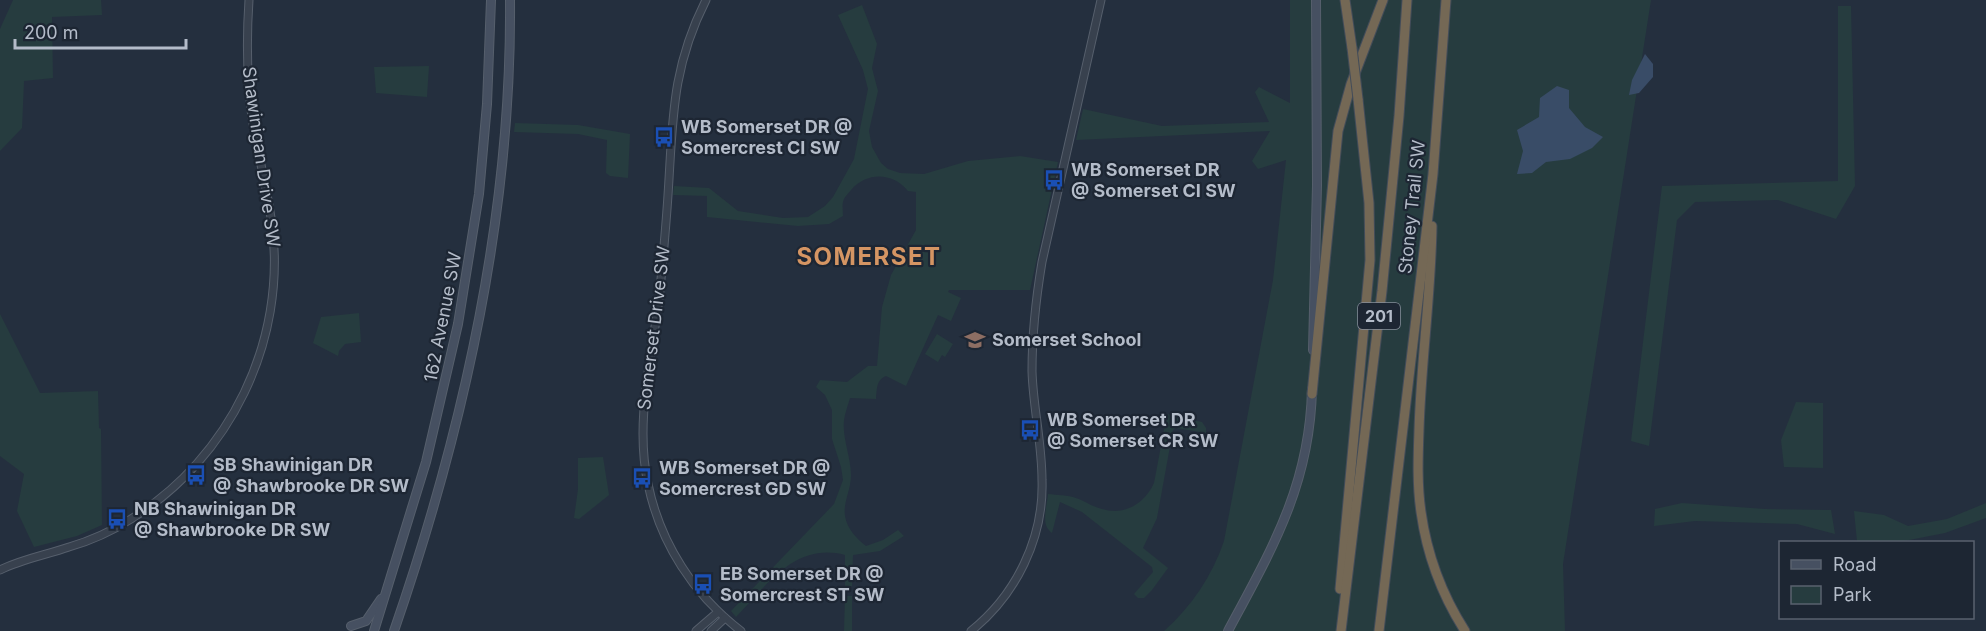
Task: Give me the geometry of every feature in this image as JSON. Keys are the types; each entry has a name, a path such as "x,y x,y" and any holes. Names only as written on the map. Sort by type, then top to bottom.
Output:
{"highway":[{"path":"1339,631 1342,565 1370,260 1369,203 1346,0"},
{"path":"1312,394 1338,131 1350,84 1383,0"},
{"name":"Stoney Trail SW","path":"1339,631 1382,291 1399,116 1407,0"},
{"name":"Stoney Trail SW","path":"1379,631 1433,174 1446,0"},
{"path":"1433,174 1431,267 1420,402 1418,489 1424,532 1433,566 1449,603 1465,631"}],"main road":[{"name":"162 Avenue SW","path":"374,631 439,414 470,258 479,194 487,104 490,0"},
{"name":"162 Avenue SW","path":"394,631 448,454 469,367 484,289 497,200 506,108 510,0"},
{"path":"1228,631 1282,528 1296,493 1310,428 1318,175 1316,0"},
{"path":"351,626 366,621 371,616 388,588"}],"street":[{"name":"Shawinigan Drive SW","path":"0,570 101,535 159,500 194,468 216,442 247,387 266,334 274,271 272,225 254,132 248,84 249,0"},
{"name":"Somerset Drive SW","path":"706,0 686,49 674,101 664,248 657,322 644,409 643,440 648,484 665,536 689,578 718,612 741,631"},
{"path":"970,631 993,611 1014,583 1028,557 1038,525 1042,482 1032,370 1036,298 1101,0"},
{"path":"696,631 718,612"},
{"path":"711,631 725,618"}],"green space":[{"path":"13,0 101,0 102,15 52,17 53,78 24,81 22,128 0,151 0,29"},
{"path":"1290,0 1651,0 1563,564 1565,631 1164,631 1184,611 1200,590 1214,566 1224,541 1273,280 1286,160 1258,169 1252,161 1270,131 1076,140 1083,109 1162,126 1269,122 1255,92 1259,87 1290,103"},
{"path":"862,5 877,44 872,68 878,91 869,131 872,147 881,163 888,169 900,173 924,174 968,161 1020,156 1058,162 1030,290 949,290 948,292 961,298 951,321 938,315 906,386 886,376 879,382 876,399 850,398 844,417 845,441 851,475 845,506 846,521 853,533 866,546 883,540 898,530 904,536 880,551 853,555 852,586 845,586 845,555 827,553 797,560 771,580 736,617 731,611 834,504 843,480 841,467 832,439 832,410 825,395 816,387 820,380 847,382 868,366 877,366 882,307 891,275 916,230 916,192 908,191 895,180 872,177 857,184 846,196 843,216 829,224 798,226 707,217 707,196 673,195 674,186 709,188 738,211 783,218 808,217 825,206 833,197 854,159 868,89 863,70 838,15"},
{"path":"1838,6 1851,6 1855,186 1836,219 1778,200 1695,202 1677,220 1649,446 1631,441 1662,186 1838,181"},
{"path":"429,66 427,97 376,93 374,67"},
{"path":"515,123 578,125 630,134 628,178 610,176 606,173 607,140 578,134 514,132"},
{"path":"359,313 361,342 345,344 338,356 313,343 321,317"},
{"path":"0,314 40,393 98,391 99,428 101,429 102,525 77,536 34,547 17,511 24,474 0,456"},
{"path":"937,334 953,344 945,357 942,355 938,362 925,354"},
{"path":"1796,402 1823,403 1823,468 1784,467 1781,440"},
{"path":"1167,414 1202,422 1206,433 1176,428 1173,430 1157,518 1143,548 1168,568 1144,598 1138,598 1134,594 1153,572 1152,567 1082,512 1060,502 1052,533 1048,530 1045,521 1048,494 1073,497 1110,511 1126,509 1140,502 1154,483"},
{"path":"603,457 609,495 579,519 574,518 578,489 578,458"},
{"path":"1682,503 1765,509 1831,510 1835,534 1797,524 1695,521 1654,526 1655,509"},
{"path":"1986,503 1986,518 1945,533 1904,541 1857,541 1854,511 1884,515 1908,526 1947,519"},
{"path":"845,596 852,596 852,631 844,631"}],"water":[{"path":"1645,54 1653,64 1653,77 1639,93 1629,95 1632,80"},
{"path":"1557,86 1569,90 1569,108 1585,127 1603,137 1592,148 1570,159 1546,162 1532,173 1517,174 1523,151 1517,130 1539,117 1540,98"}],"place":[{"name":"WB Somerset DR @ Somercrest CI SW","path":"664,137"},
{"name":"WB Somerset DR @ Somerset CI SW","path":"1054,180"},
{"name":"Somerset School","path":"975,340"},
{"name":"WB Somerset DR @ Somerset CR SW","path":"1030,430"},
{"name":"SB Shawinigan DR @ Shawbrooke DR SW","path":"196,475"},
{"name":"WB Somerset DR @ Somercrest GD SW","path":"642,478"},
{"name":"NB Shawinigan DR @ Shawbrooke DR SW","path":"117,519"},
{"name":"EB Somerset DR @ Somercrest ST SW","path":"703,584"}],"district":[{"name":"SOMERSET","path":"869,257"}]}
